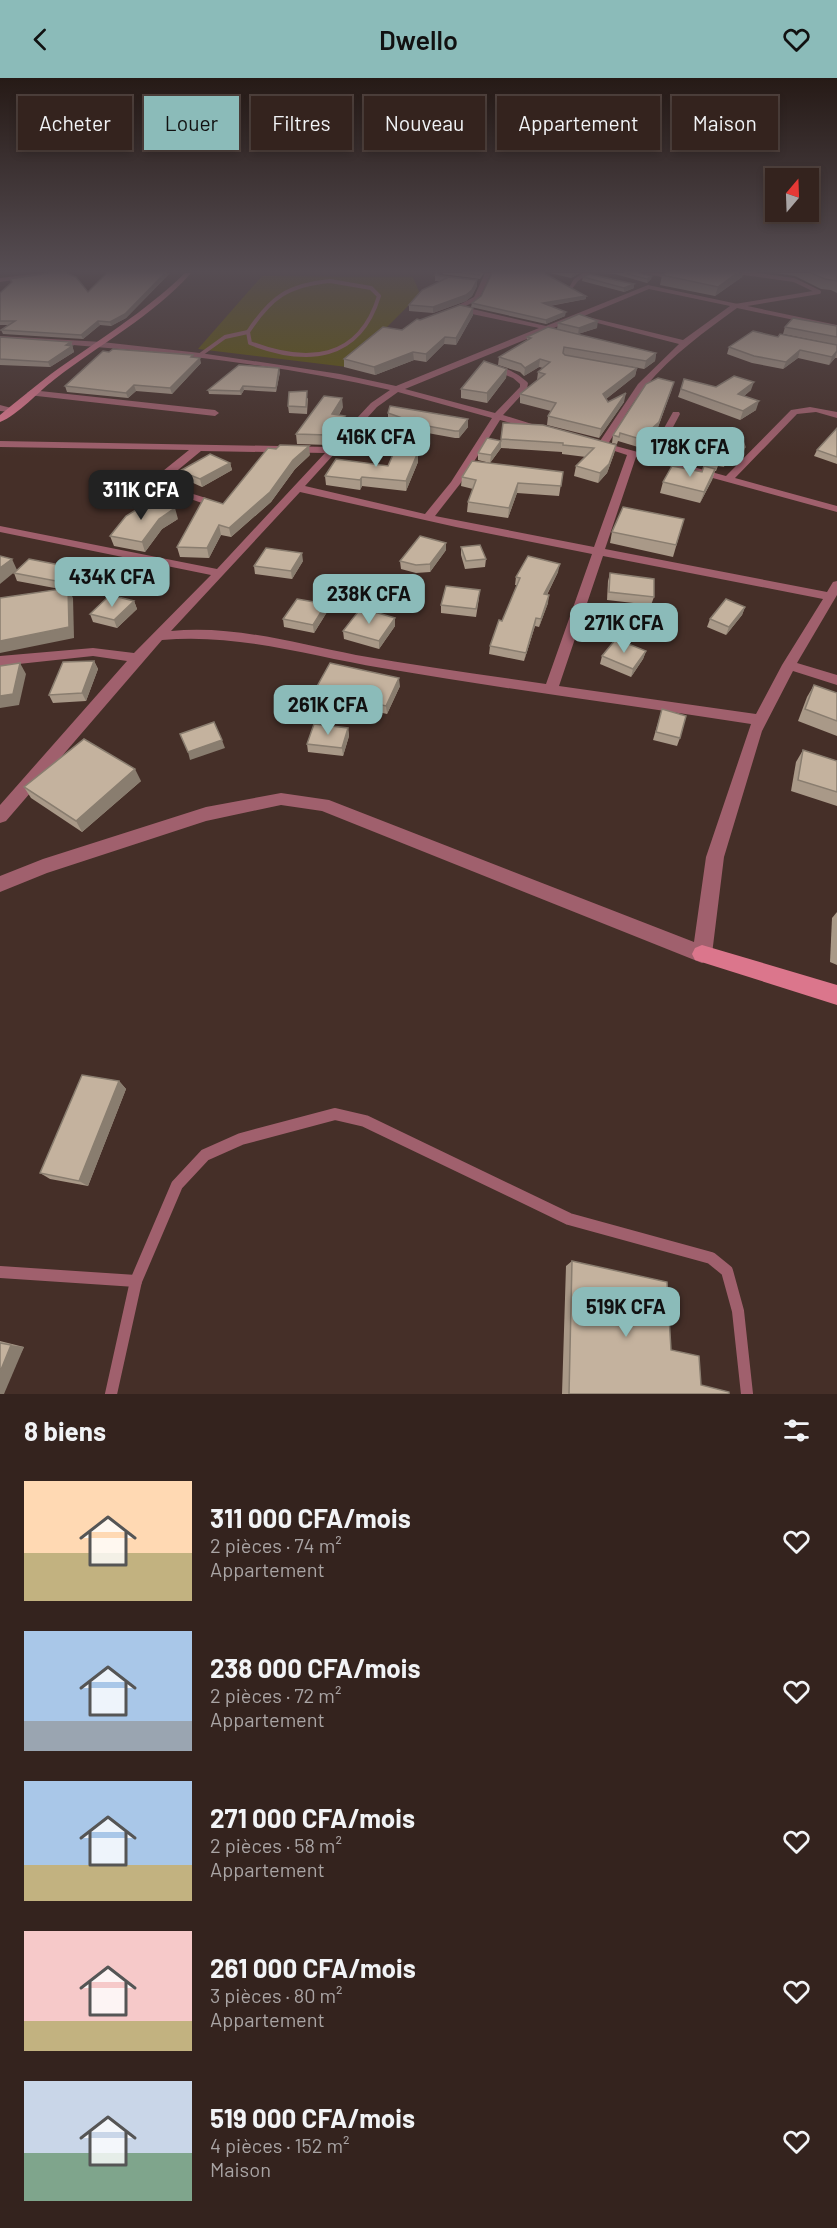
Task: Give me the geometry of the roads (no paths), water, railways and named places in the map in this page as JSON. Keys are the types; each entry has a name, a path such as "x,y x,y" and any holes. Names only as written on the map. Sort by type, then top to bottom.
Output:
{"main road":[{"path":"0,419 31,393 114,334"},
{"path":"702,954 837,995"}],"street":[{"path":"0,816 137,658 220,573 375,405 396,389 531,334"},
{"path":"650,334 684,343"},
{"path":"602,445 641,386 684,343 696,334"},
{"path":"0,338 102,344 200,355 340,376 557,433"},
{"path":"466,359 516,376 524,383"},
{"path":"640,372 651,375"},
{"path":"428,518 455,484 497,417 522,390 524,383 533,377"},
{"path":"31,393 215,412"},
{"path":"0,408 10,409"},
{"path":"729,478 794,412 801,409 813,409 837,415"},
{"path":"652,458 676,414"},
{"path":"590,442 837,509"},
{"path":"0,444 333,450"},
{"path":"198,448 155,485 202,500"},
{"path":"551,689 632,453"},
{"path":"0,884 43,867 206,814 281,799 323,805 702,954 716,857 761,720 789,665 833,591 428,518 298,488"},
{"path":"0,529 220,573"},
{"path":"159,636 188,631 246,639 381,664 761,720"},
{"path":"0,661 93,652 137,658"},
{"path":"789,665 837,680"}],"lane":[{"path":"200,355 225,337 237,334"},
{"path":"248,334 250,342 265,350 308,355 331,351 351,344 360,334"},
{"path":"111,1394 136,1281 177,1185 205,1155 241,1139 335,1114 365,1121 568,1219 711,1258 727,1272 738,1311 747,1394"},
{"path":"0,1272 136,1281"}]}
